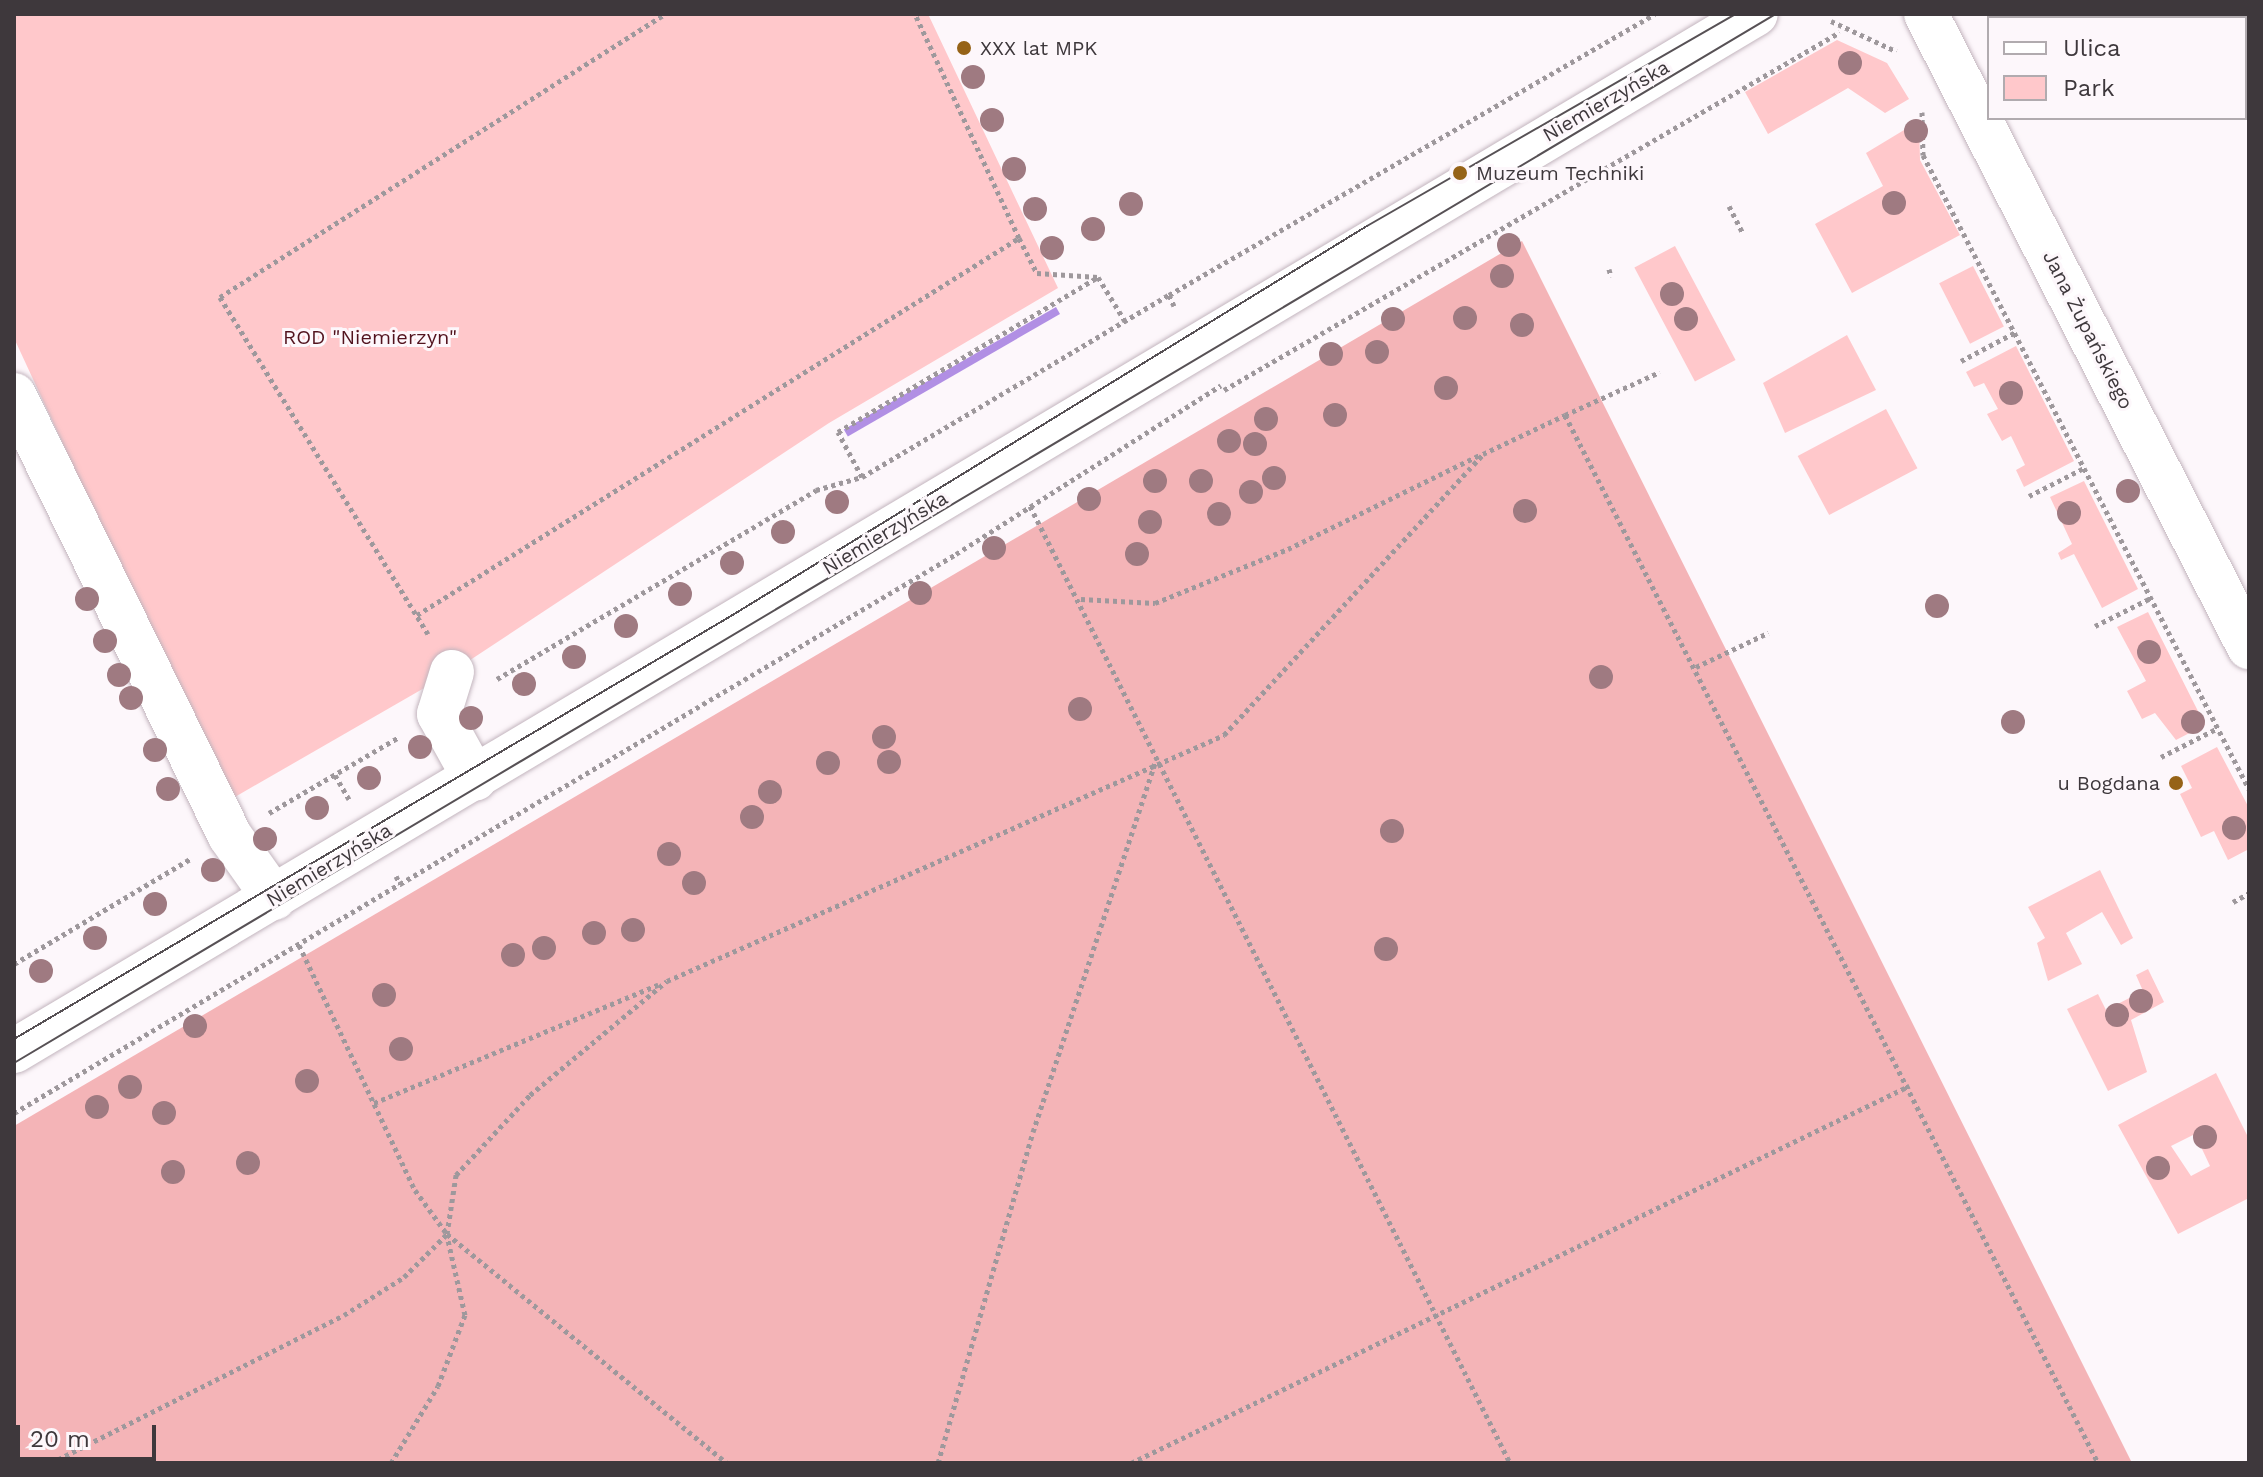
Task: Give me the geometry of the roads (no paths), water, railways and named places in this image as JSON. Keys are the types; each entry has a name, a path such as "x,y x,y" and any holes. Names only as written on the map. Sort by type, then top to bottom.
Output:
{"street":[{"name":"Niemierzyńska","path":"14,1051 475,779 1314,271 1756,14"},
{"name":"Jana Żupańskiego","path":"1918,28 2249,647"},
{"path":"14,395 230,836 274,898"},
{"path":"452,672 439,714 475,779"}],"tram line":[{"path":"14,1039 731,616 1367,226 1736,14"},
{"path":"14,1063 1776,14"}],"place":[{"name":"XXX lat MPK","path":"964,48"},
{"name":"Muzeum Techniki","path":"1460,173"},
{"name":"u Bogdana","path":"2176,783"}],"park label":[{"name":"ROD \"Niemierzyn\"","path":"370,337"}]}
